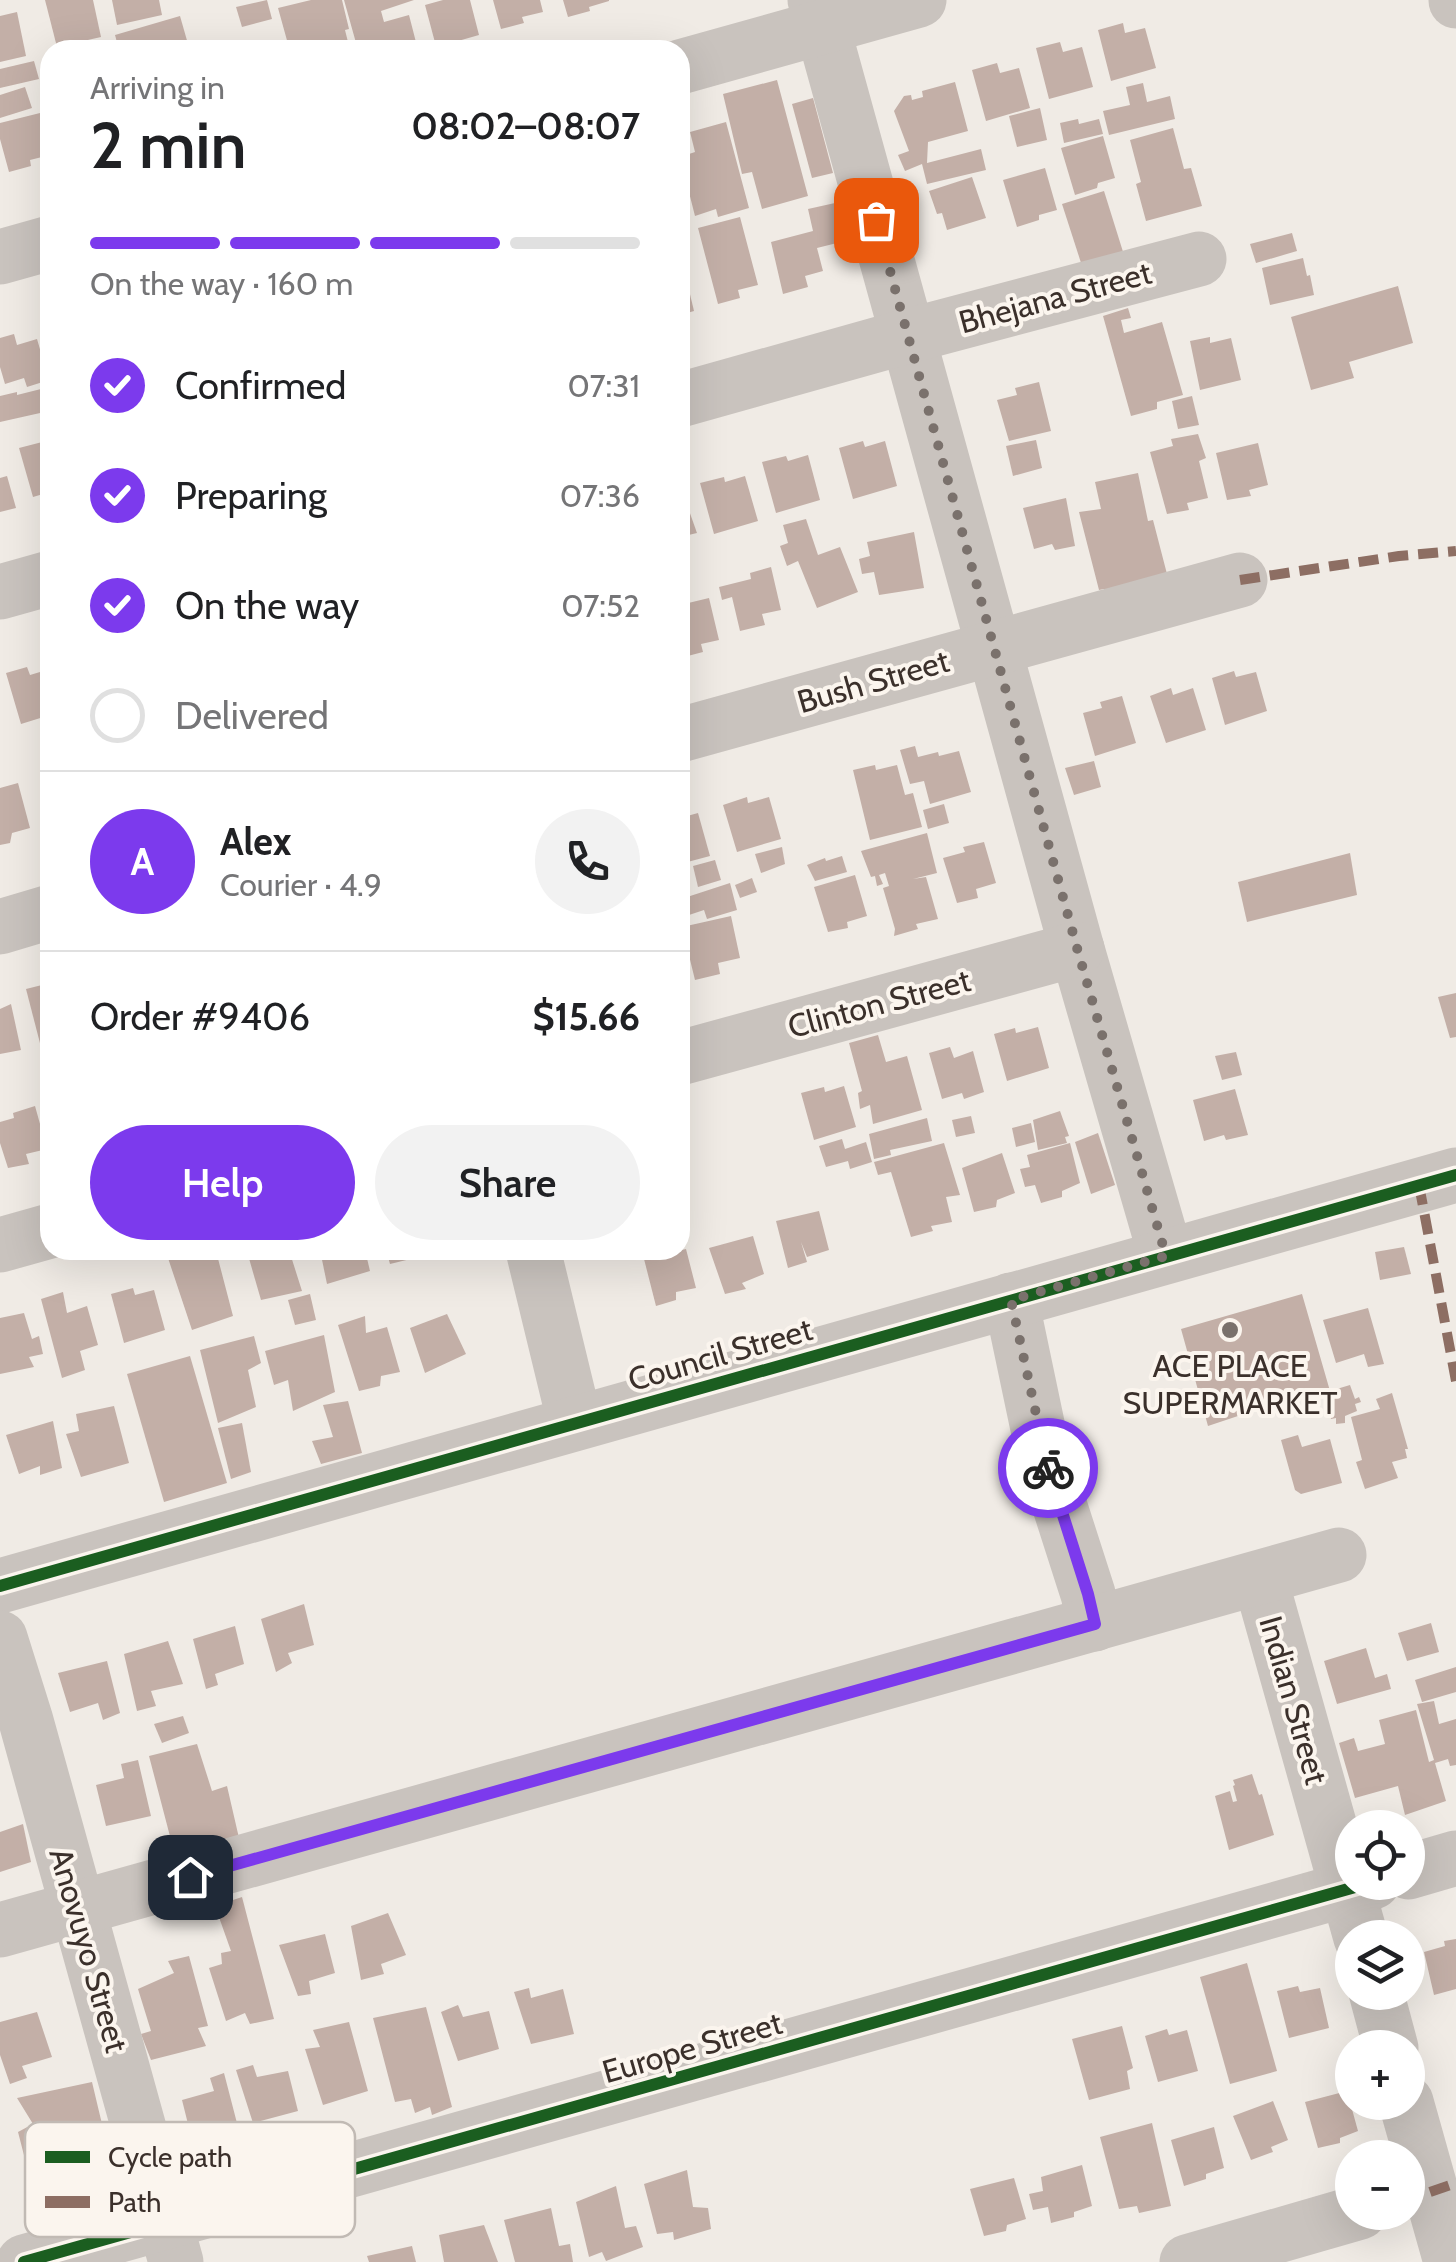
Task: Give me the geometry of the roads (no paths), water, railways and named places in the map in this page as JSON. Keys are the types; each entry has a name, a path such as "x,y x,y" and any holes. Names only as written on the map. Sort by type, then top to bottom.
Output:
{"street":[{"path":"690,64 819,14 918,0"},
{"path":"819,14 1166,1256"},
{"path":"0,257 40,246"},
{"name":"Bhejana Street","path":"690,397 1199,260"},
{"name":"Bush Street","path":"690,732 1240,580"},
{"path":"0,592 40,581"},
{"path":"0,927 40,915"},
{"name":"Clinton Street","path":"690,1055 1077,948"},
{"name":"Council Street","path":"0,1586 1456,1175"},
{"path":"0,1244 40,1234"},
{"path":"535,1260 575,1423"},
{"path":"1011,1300 1044,1457 1095,1624"},
{"path":"0,1930 1339,1555"},
{"name":"Indian Street","path":"1260,1578 1361,1903"},
{"name":"Anovuyo Street","path":"0,1638 137,2122"},
{"path":"1425,1867 1456,1858"},
{"name":"Europe Street","path":"355,2190 1361,1903"},
{"path":"1425,2208 1451,2262"},
{"path":"1187,2262 1335,2219"},
{"name":"Europe Street","path":"24,2262 171,2243"}],"place":[{"name":"ACE PLACE SUPERMARKET","path":"1230,1330"}]}
